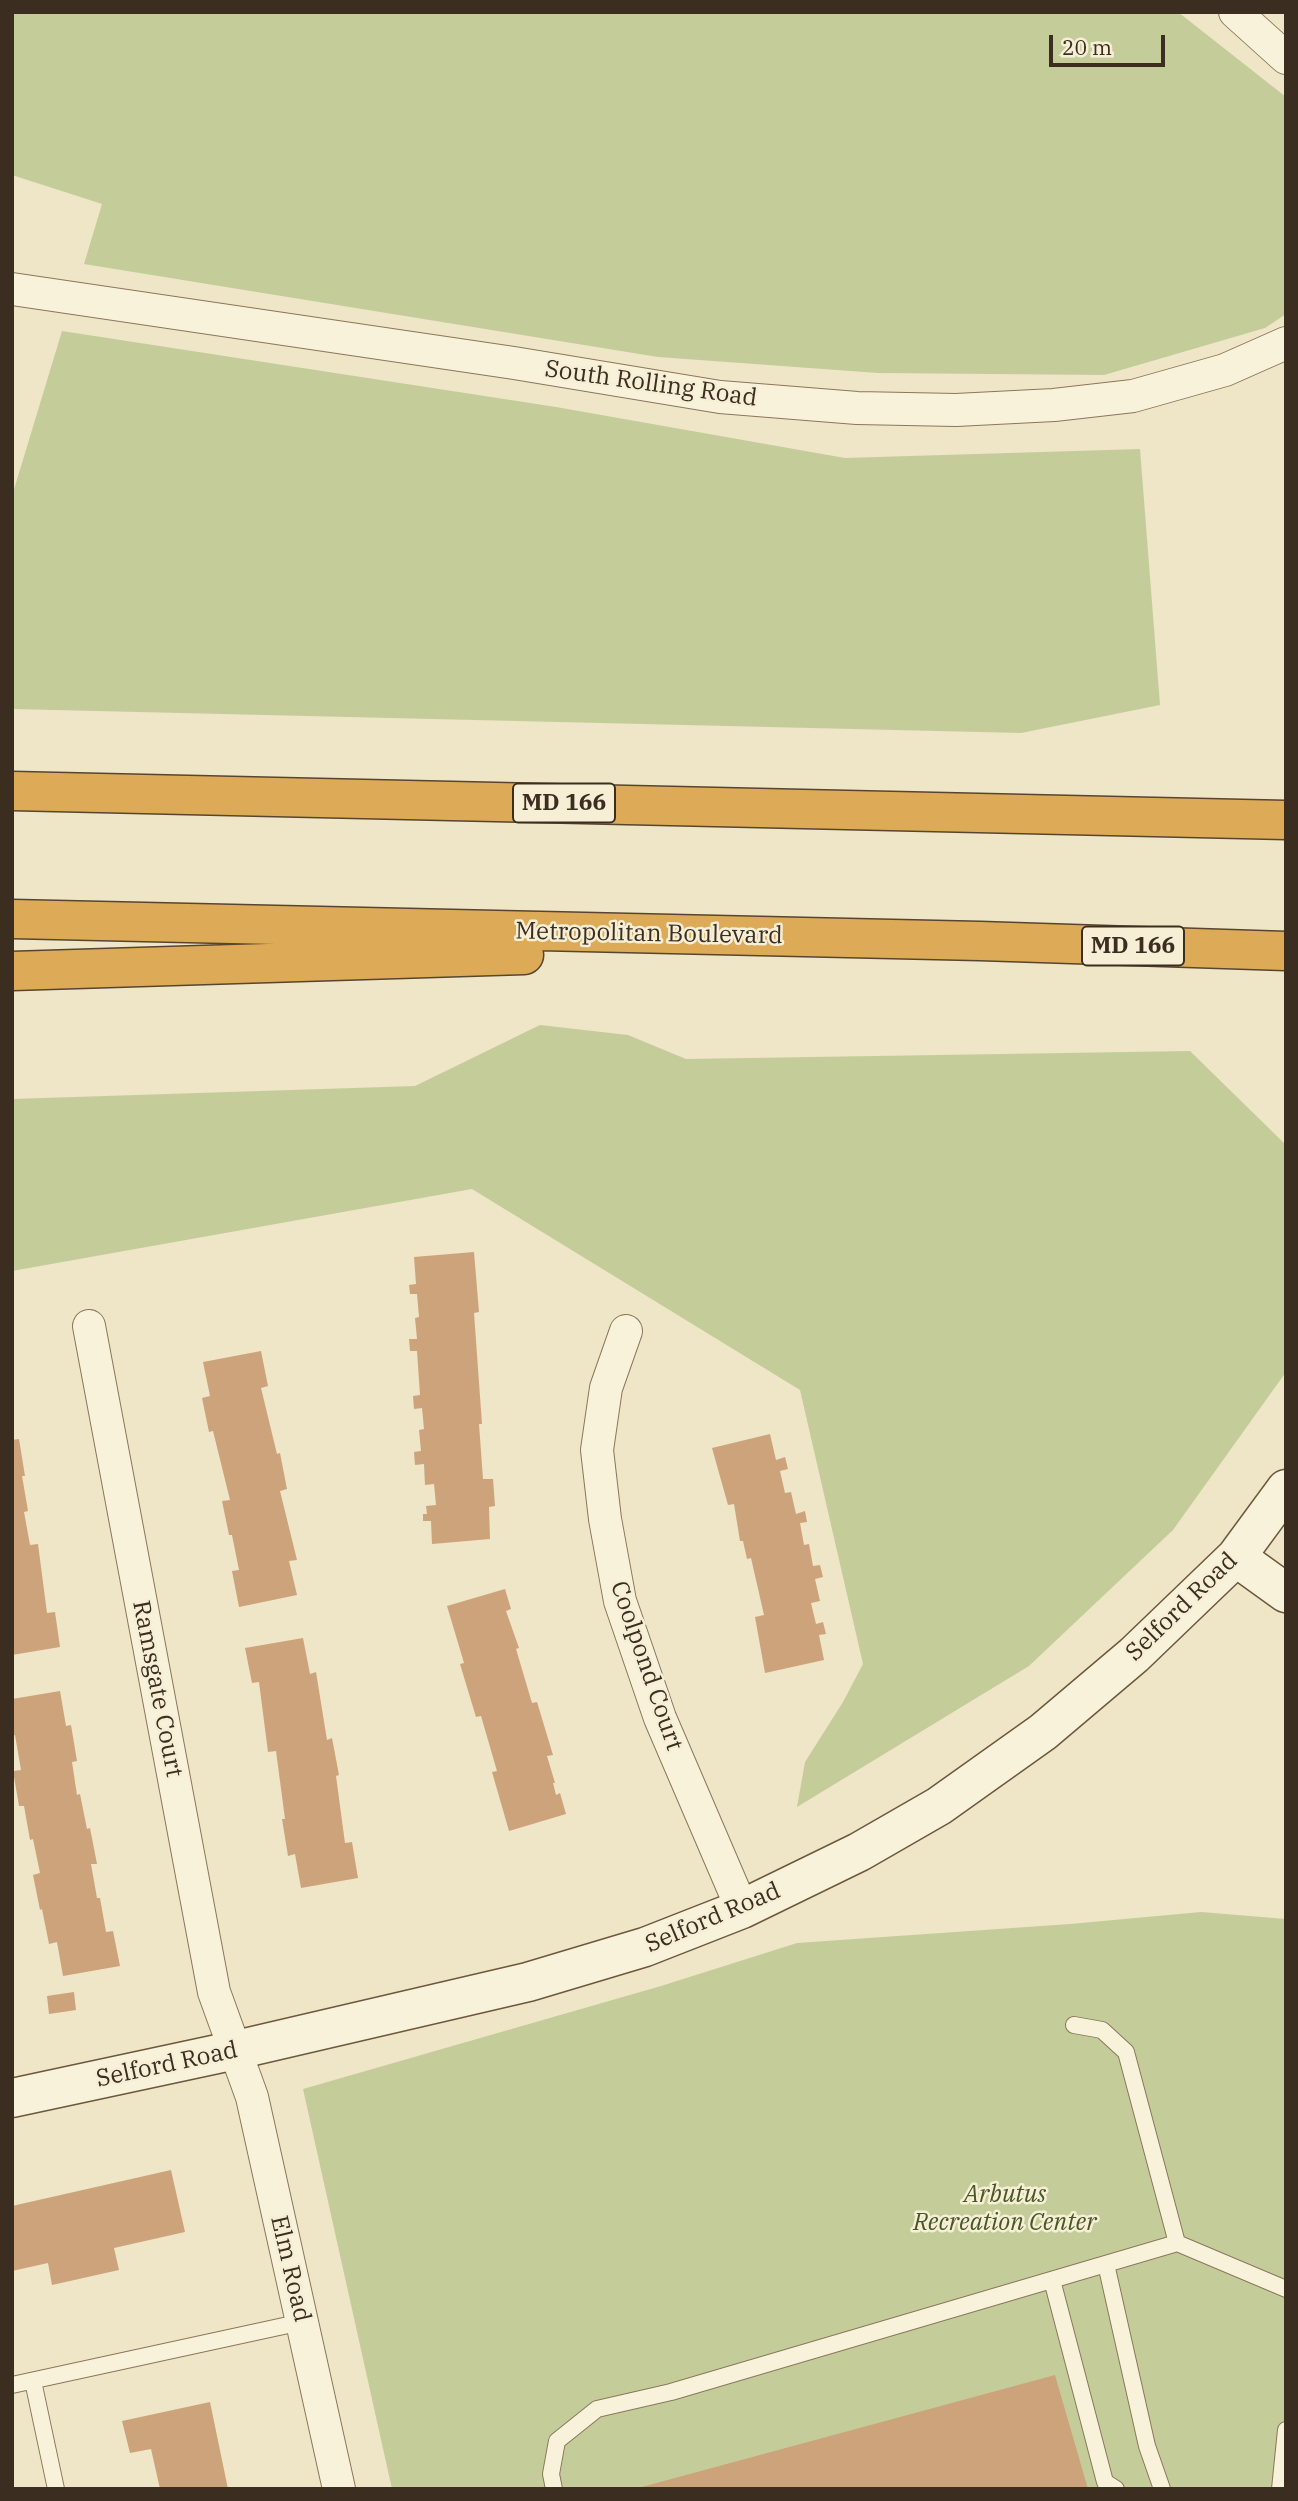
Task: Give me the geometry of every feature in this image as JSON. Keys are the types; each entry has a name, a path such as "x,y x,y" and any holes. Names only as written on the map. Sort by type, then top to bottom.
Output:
{"highway":[{"name":"MD 166","path":"12,791 1286,820"},
{"path":"1116,816 1286,813"},
{"name":"Metropolitan Boulevard","path":"12,919 981,941 1286,951"},
{"path":"12,971 981,941"}],"street":[{"path":"1234,12 1286,58"},
{"name":"South Rolling Road","path":"12,289 501,361 720,397 857,408 956,410 1054,405 1133,396 1225,370 1286,343"},
{"name":"Ramsgate Court","path":"89,1325 214,1992 236,2050"},
{"name":"Coolpond Court","path":"626,1331 606,1388 597,1450 605,1519 620,1601 660,1718 742,1909"},
{"name":"Selford Road","path":"12,2098 236,2050 528,1982 645,1948 742,1909 859,1852 939,1806 1043,1732 1135,1655 1236,1557 1286,1489"},
{"path":"1236,1557 1286,1593"},
{"name":"Elm Road","path":"236,2050 252,2097 339,2489"}],"lane":[{"path":"1074,2025 1102,2030 1126,2052 1177,2243"},
{"path":"555,2489 551,2474 557,2441 597,2409 671,2392 1177,2243 1286,2289"},
{"path":"1106,2264 1147,2446 1162,2489"},
{"path":"1052,2280 1105,2483 1116,2489"},
{"path":"12,2385 302,2322"},
{"path":"33,2381 56,2489"},
{"path":"1280,2489 1286,2430"}],"green space":[{"path":"12,12 1178,12 1286,97 1286,314 1265,328 1104,375 878,373 658,357 84,264 102,204 12,175"},
{"path":"62,331 556,407 845,458 1140,449 1160,705 1021,733 12,709 12,496"},
{"path":"540,1025 628,1035 686,1059 1190,1051 1286,1145 1286,1372 1173,1530 1029,1666 797,1807 805,1762 843,1702 863,1664 800,1390 472,1189 12,1271 12,1099 415,1086"},
{"name":"Arbutus Recreation Center","path":"1201,1912 1286,1919 1286,2489 392,2489 303,2089 661,1986 797,1943"}],"building":[{"path":"474,1252 479,1312 474,1313 483,1479 493,1479 495,1506 489,1507 490,1539 432,1544 431,1521 423,1521 423,1514 427,1514 426,1506 436,1505 434,1484 425,1485 424,1464 415,1465 414,1452 421,1451 419,1430 424,1429 422,1408 414,1409 413,1396 420,1395 417,1351 410,1351 409,1339 417,1339 415,1318 419,1317 417,1294 410,1294 409,1285 416,1284 414,1257"},
{"path":"261,1351 268,1386 261,1388 277,1454 280,1453 287,1489 280,1491 297,1560 289,1561 297,1595 239,1607 232,1571 239,1570 222,1501 230,1500 213,1431 209,1432 202,1398 210,1396 203,1362"},
{"path":"770,1434 776,1460 785,1457 788,1469 780,1471 785,1493 791,1492 796,1514 805,1511 807,1522 800,1523 804,1545 809,1544 813,1566 820,1565 823,1577 815,1579 820,1601 811,1603 816,1624 823,1622 826,1634 819,1635 824,1660 765,1673 755,1617 764,1615 751,1558 747,1559 743,1541 740,1541 734,1504 728,1505 712,1448"},
{"path":"19,1439 28,1511 24,1512 30,1545 38,1544 47,1613 55,1612 60,1647 12,1655 12,1440"},
{"path":"505,1589 511,1609 506,1611 519,1648 516,1649 532,1703 537,1702 553,1755 547,1756 556,1795 560,1793 566,1814 509,1831 492,1772 497,1771 481,1716 476,1717 447,1606"},
{"path":"303,1638 310,1674 316,1672 327,1740 332,1738 339,1775 336,1776 345,1843 352,1842 358,1878 301,1888 295,1854 288,1856 276,1751 268,1752 259,1682 252,1683 245,1648"},
{"path":"60,1691 66,1726 71,1725 77,1761 72,1762 77,1795 80,1794 87,1829 90,1828 97,1864 91,1864 97,1898 100,1898 106,1932 113,1931 120,1966 63,1976 57,1942 49,1944 42,1909 40,1910 33,1875 40,1873 24,1806 19,1806 13,1771 21,1770 15,1735 12,1736 12,1699"},
{"path":"74,1992 76,2010 49,2014 47,1996"},
{"path":"171,2170 185,2232 114,2248 119,2270 52,2285 48,2263 12,2271 12,2206"},
{"path":"1055,2375 1088,2489 638,2489 638,2488"},
{"path":"210,2402 228,2489 160,2489 151,2449 130,2453 122,2421"}]}
